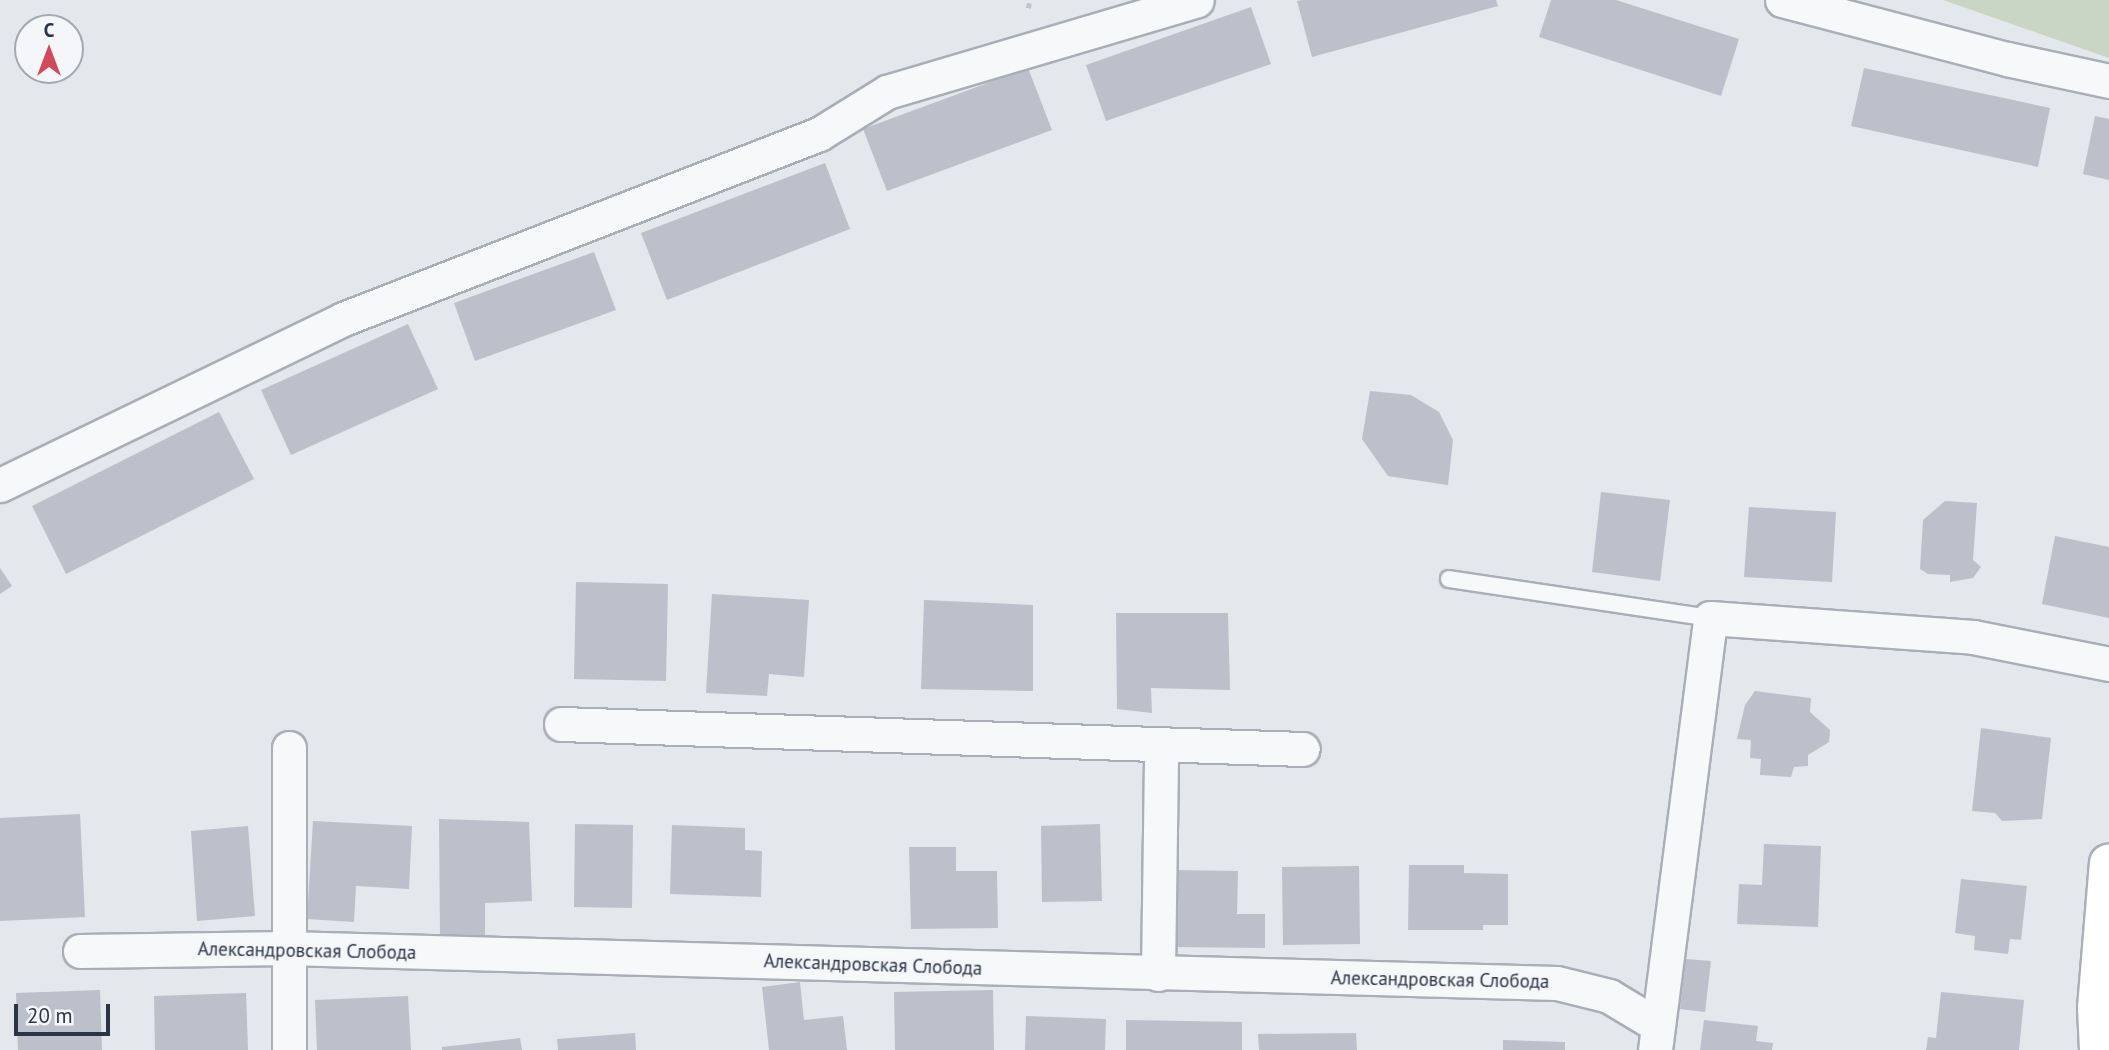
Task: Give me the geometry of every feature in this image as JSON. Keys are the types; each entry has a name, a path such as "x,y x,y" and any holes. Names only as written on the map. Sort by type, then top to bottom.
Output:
{"street":[{"path":"0,485 343,319 819,134 887,92 1197,0"},
{"path":"1782,0 2007,59 2109,81"},
{"path":"1656,1037 1710,618 1973,637 2109,664"},
{"path":"561,724 1303,749"},
{"path":"1157,974 1161,746"},
{"path":"289,748 289,1050"},
{"path":"2099,1050 2098,1008 2109,863"},
{"name":"Александровская Слобода","path":"80,951 287,948 1557,983 1609,996 1656,1037"}],"lane":[{"path":"1449,579 1710,618"}],"path":[{"path":"1028,8 1030,0"}],"green space":[{"path":"1943,0 2109,0 2109,58"}],"building":[{"path":"1496,0 1498,6 1312,57 1297,1"},
{"path":"1551,0 1616,0 1739,39 1721,96 1539,37"},
{"path":"1251,7 1271,64 1106,121 1086,65"},
{"path":"1028,68 1052,130 887,191 863,129"},
{"path":"1864,68 2050,108 2038,167 1851,126"},
{"path":"2095,116 2109,119 2109,180 2083,174"},
{"path":"825,163 850,229 667,300 641,233"},
{"path":"594,252 616,310 475,361 454,303"},
{"path":"408,324 438,389 291,455 261,390"},
{"path":"1370,391 1411,395 1439,412 1453,440 1448,485 1388,476 1362,439"},
{"path":"219,412 254,479 66,574 32,506"},
{"path":"1601,492 1670,500 1660,581 1592,572"},
{"path":"1945,501 1977,503 1973,560 1981,567 1973,578 1950,582 1950,575 1928,574 1920,569 1923,520"},
{"path":"1749,507 1836,512 1832,582 1744,577"},
{"path":"2055,536 2109,547 2109,618 2042,604"},
{"path":"0,568 12,586 0,594"},
{"path":"576,582 668,584 666,681 574,679"},
{"path":"712,594 809,600 804,677 769,674 767,696 706,693"},
{"path":"924,600 1033,605 1033,691 921,689"},
{"path":"1116,613 1228,613 1230,690 1151,688 1152,713 1117,709"},
{"path":"1755,691 1811,698 1810,712 1830,730 1829,742 1808,755 1808,766 1794,767 1791,777 1760,775 1761,759 1750,758 1751,740 1737,739 1745,705"},
{"path":"1981,728 2051,738 2042,819 2002,821 1995,813 1972,811"},
{"path":"80,814 85,917 0,921 0,818"},
{"path":"439,819 529,822 532,901 485,903 485,939 440,937"},
{"path":"313,821 412,826 409,889 356,886 354,922 307,919"},
{"path":"575,824 633,825 632,908 574,907"},
{"path":"1100,824 1102,901 1042,902 1041,826"},
{"path":"672,825 745,828 745,850 762,851 761,897 670,894"},
{"path":"248,826 255,916 197,921 191,831"},
{"path":"1764,844 1821,846 1818,927 1737,924 1739,884 1762,885"},
{"path":"909,847 956,847 956,871 997,871 998,928 911,929"},
{"path":"1409,865 1464,865 1464,873 1508,874 1508,925 1483,925 1483,930 1408,930"},
{"path":"1359,866 1360,944 1283,945 1282,867"},
{"path":"1172,870 1238,871 1237,914 1265,914 1265,948 1171,947"},
{"path":"1961,879 2027,886 2021,940 2010,939 2008,954 1974,950 1975,936 1955,933"},
{"path":"1686,959 1711,961 1705,1012 1680,1009"},
{"path":"800,982 804,1020 843,1016 847,1050 769,1050 762,987"},
{"path":"100,990 102,1050 18,1050 16,993"},
{"path":"993,990 994,1050 895,1050 894,992"},
{"path":"1941,992 2024,1000 2019,1050 1926,1050 1928,1037 1936,1038"},
{"path":"246,993 248,1050 155,1050 154,996"},
{"path":"408,996 411,1050 317,1050 315,1000"},
{"path":"1026,1016 1106,1019 1105,1050 1025,1050"},
{"path":"1126,1020 1242,1022 1242,1050 1126,1050"},
{"path":"1704,1020 1758,1026 1756,1041 1773,1043 1772,1050 1700,1050"},
{"path":"635,1033 636,1050 558,1050 557,1039"},
{"path":"1356,1033 1357,1050 1259,1050 1258,1034"},
{"path":"520,1038 522,1050 442,1050 442,1047"},
{"path":"1503,1040 1565,1042 1565,1050 1503,1050"}]}
